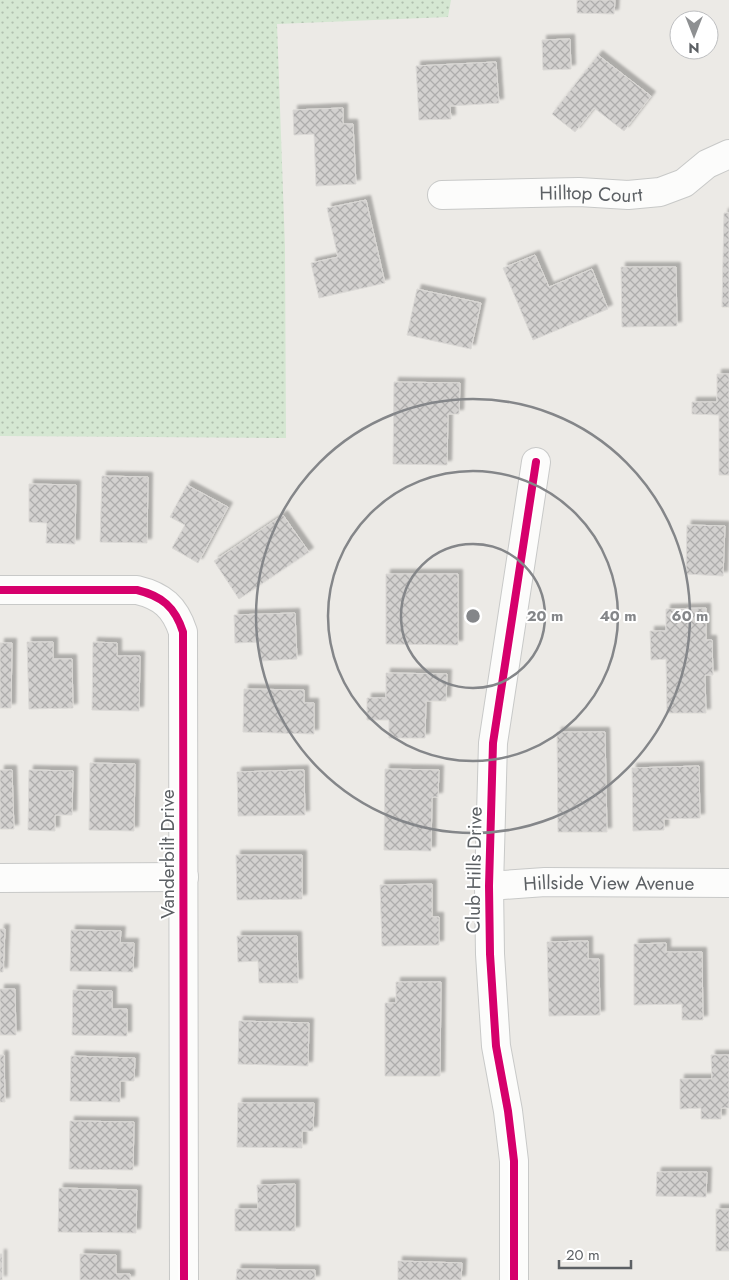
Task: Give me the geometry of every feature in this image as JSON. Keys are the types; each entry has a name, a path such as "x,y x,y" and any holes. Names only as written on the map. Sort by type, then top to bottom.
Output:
{"street":[{"name":"Hilltop Court","path":"442,195 580,192 628,195 660,192 684,184 707,164 729,154"},
{"name":"Club Hills Drive","path":"514,1280 514,1161 508,1111 496,1046 490,954 489,886 493,743 536,462"},
{"name":"Vanderbilt Drive","path":"0,590 136,590 154,594 168,603 178,616 183,632 184,1280"},
{"path":"0,878 184,877"},
{"name":"Hillside View Avenue","path":"489,886 545,882 729,883"}],"green space":[{"path":"0,0 451,0 448,17 277,24 285,247 286,438 0,436"}],"building":[{"path":"577,0 615,0 614,14 577,13"},
{"path":"570,39 571,69 543,70 542,40"},
{"path":"598,55 651,96 624,131 594,108 575,132 552,114"},
{"path":"496,62 499,103 450,106 451,119 419,120 416,66"},
{"path":"343,108 343,124 353,124 356,184 316,186 314,134 294,135 293,110"},
{"path":"366,200 385,283 319,298 311,263 338,257 327,208"},
{"path":"724,213 729,213 729,307 722,307"},
{"path":"535,255 549,287 592,269 608,309 533,340 503,268"},
{"path":"621,267 676,267 677,326 622,327"},
{"path":"417,289 481,303 471,349 407,335"},
{"path":"717,374 729,374 729,475 719,475 719,415 692,414 692,402 717,402"},
{"path":"394,382 460,383 459,414 448,414 447,465 393,464"},
{"path":"102,476 148,477 147,543 100,542"},
{"path":"29,484 76,485 75,544 46,543 47,523 29,522"},
{"path":"187,485 228,507 198,563 172,548 185,525 170,517"},
{"path":"283,515 309,552 239,599 214,561"},
{"path":"687,525 725,526 723,576 686,574"},
{"path":"386,574 458,574 458,645 386,644"},
{"path":"706,608 706,640 712,640 713,675 705,675 706,713 667,713 666,659 651,660 650,631 666,631 666,609"},
{"path":"295,613 297,659 260,661 259,642 235,643 234,615"},
{"path":"27,642 53,642 53,659 72,659 73,708 29,709"},
{"path":"93,642 117,643 117,656 140,656 139,711 92,710"},
{"path":"0,643 12,643 11,708 0,708"},
{"path":"386,673 447,674 446,701 426,701 425,738 389,738 389,720 367,720 367,698 386,698"},
{"path":"244,689 304,690 304,703 314,703 314,734 243,732"},
{"path":"557,732 605,732 607,832 558,832"},
{"path":"90,763 135,764 134,831 89,830"},
{"path":"699,766 700,818 664,819 664,830 633,831 632,768"},
{"path":"385,769 439,770 438,797 432,797 431,851 384,850"},
{"path":"0,770 12,770 14,829 0,829"},
{"path":"29,770 73,771 72,815 55,815 55,831 28,830"},
{"path":"304,770 305,815 238,816 237,772"},
{"path":"236,855 302,855 302,899 237,900"},
{"path":"432,884 432,917 439,917 439,945 382,946 380,885"},
{"path":"0,929 5,929 3,972 0,972"},
{"path":"71,930 121,931 120,943 134,943 133,972 70,971"},
{"path":"237,936 297,936 298,983 259,983 258,961 238,962"},
{"path":"588,941 588,959 599,959 600,1015 549,1016 547,942"},
{"path":"666,943 666,952 702,952 703,1020 682,1020 682,1004 634,1005 634,944"},
{"path":"396,982 441,982 440,1076 385,1076 385,1003 396,1003"},
{"path":"0,989 15,989 16,1035 0,1035"},
{"path":"73,990 112,991 112,1009 127,1009 127,1036 72,1035"},
{"path":"239,1021 309,1023 308,1066 238,1064"},
{"path":"0,1055 4,1055 5,1102 0,1102"},
{"path":"711,1055 729,1055 729,1108 721,1108 721,1119 701,1119 701,1108 680,1109 680,1079 712,1079"},
{"path":"71,1056 135,1058 134,1081 120,1081 120,1102 70,1101"},
{"path":"238,1103 314,1103 313,1131 302,1131 302,1148 237,1147"},
{"path":"70,1121 134,1122 133,1170 69,1169"},
{"path":"657,1172 707,1172 706,1197 656,1196"},
{"path":"295,1184 295,1231 235,1231 235,1209 258,1209 257,1185"},
{"path":"59,1188 137,1190 136,1233 58,1232"},
{"path":"716,1209 729,1209 729,1251 716,1251"},
{"path":"0,1254 2,1254 2,1280 0,1280"},
{"path":"80,1254 116,1255 116,1274 130,1274 130,1280 80,1280"},
{"path":"398,1261 462,1263 461,1280 398,1280"},
{"path":"237,1269 315,1270 315,1280 236,1280"}],"cycle path":[{"path":"514,1280 514,1161 508,1111 496,1046 490,954 489,886 493,743 536,462"},
{"path":"0,590 137,590 160,599 172,609 183,632 184,1280"}]}
